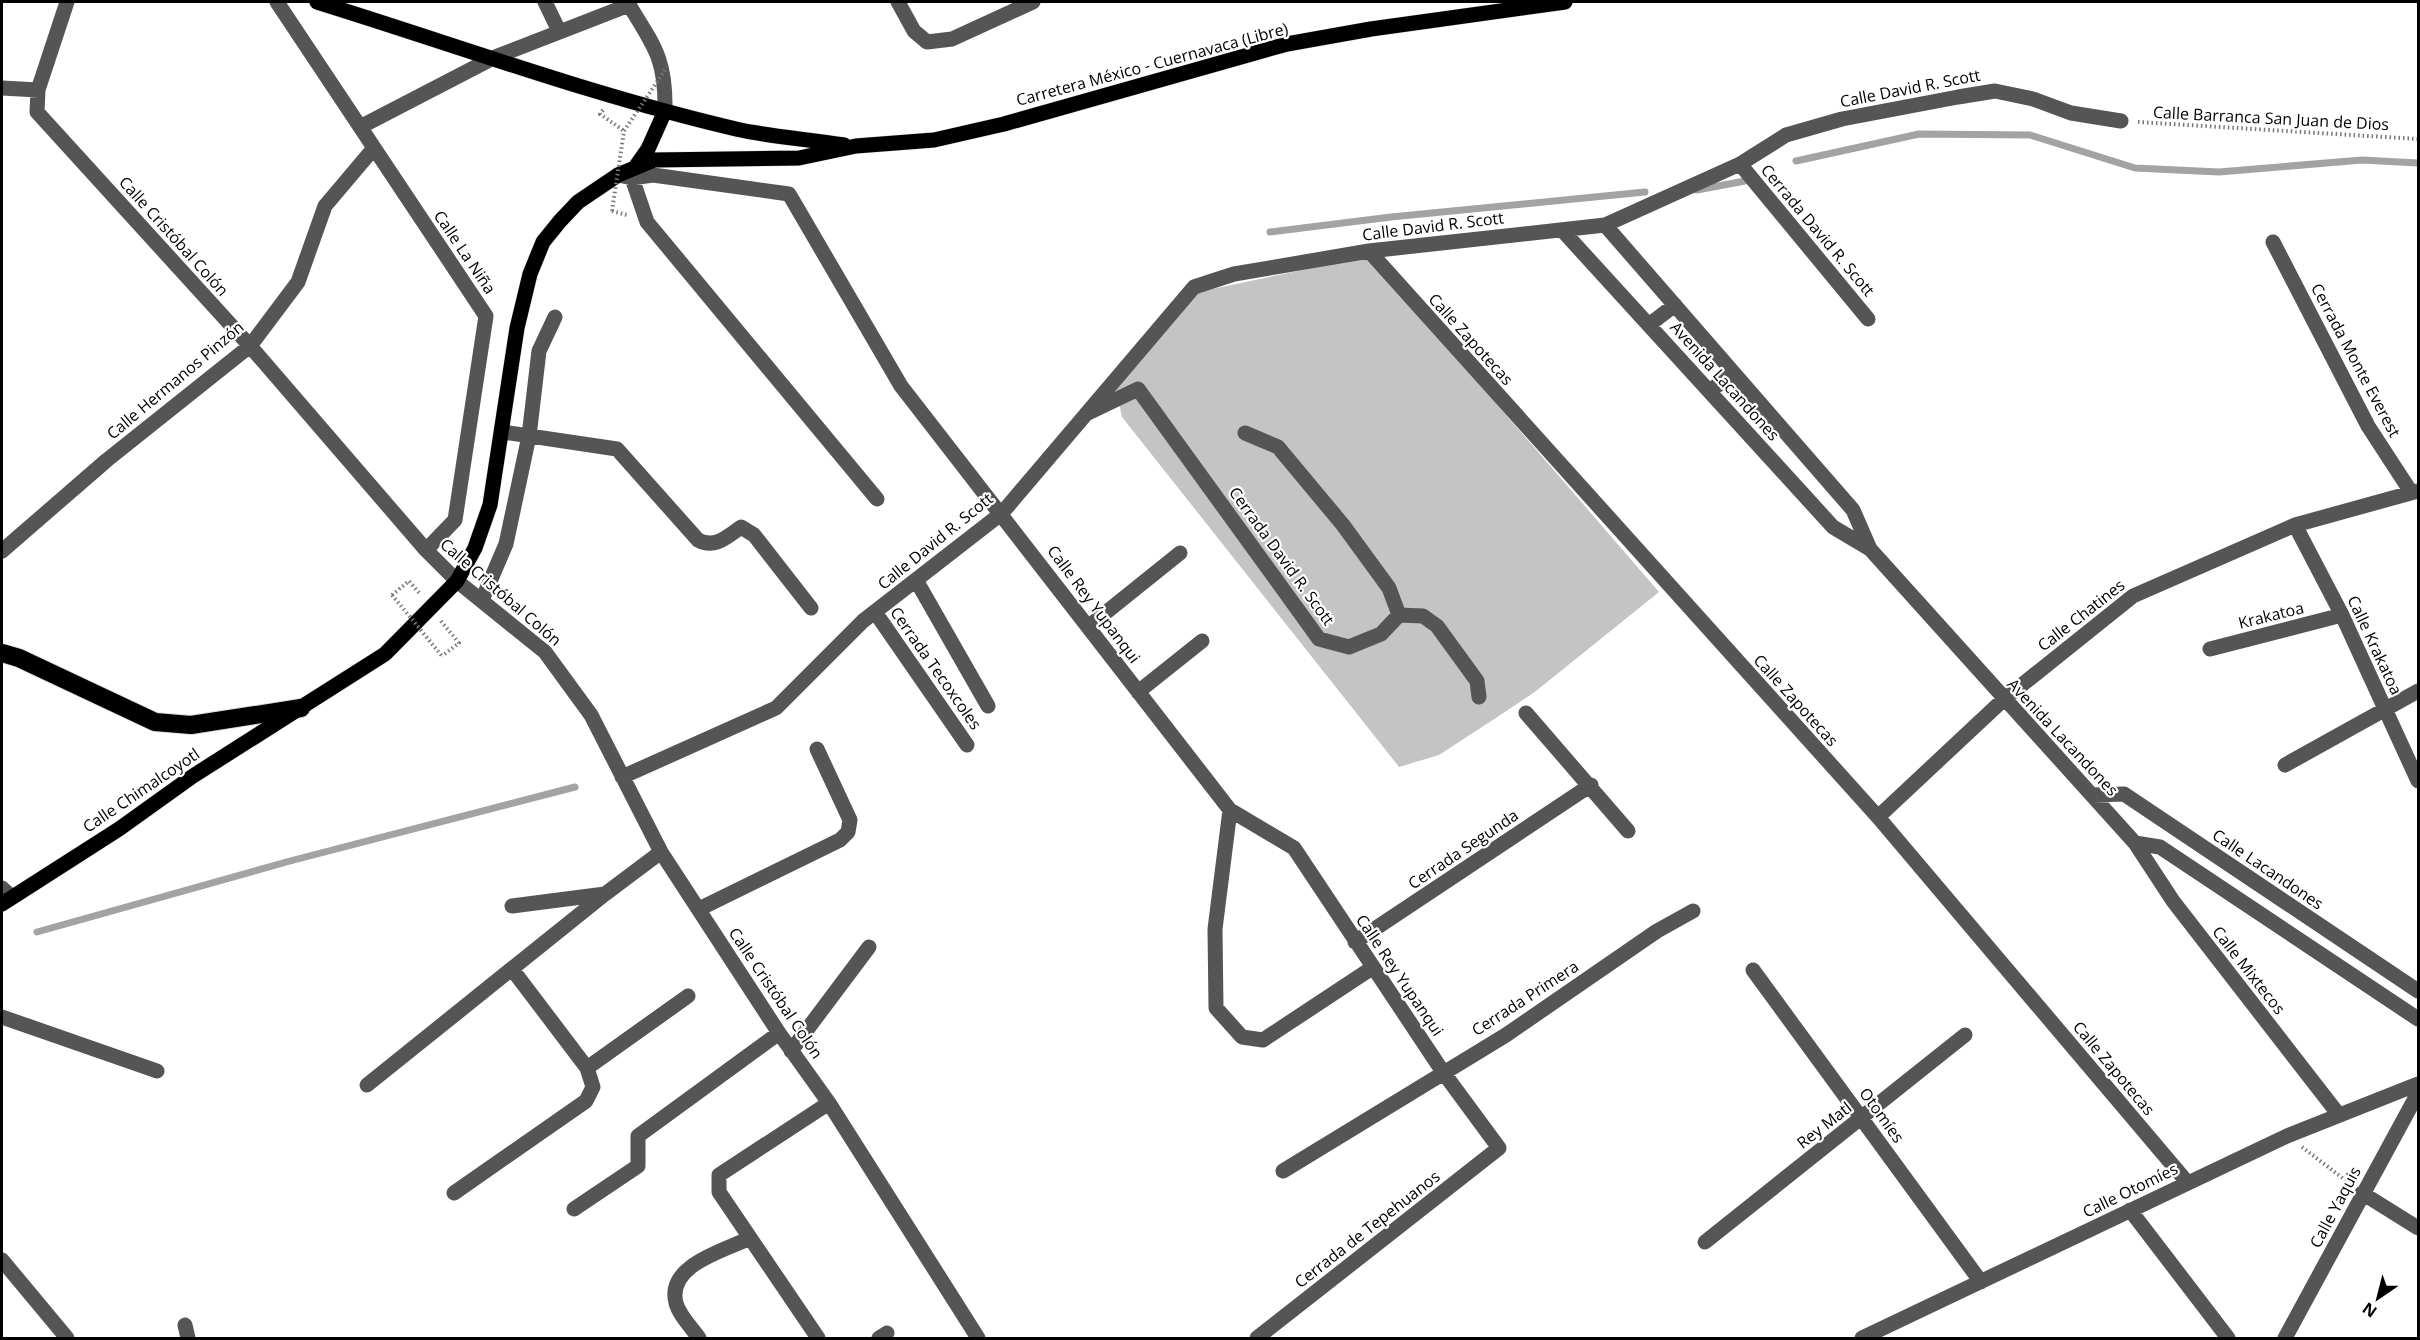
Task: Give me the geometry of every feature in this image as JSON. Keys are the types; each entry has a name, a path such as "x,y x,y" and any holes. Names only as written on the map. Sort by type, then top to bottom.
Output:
{"highway":[{"path":"2,653 19,658 155,722 191,725 301,708"}],"main road":[{"name":"Carretera México - Cuernavaca (Libre)","path":"317,2 495,57 595,92 665,111 738,130 856,146"},
{"name":"Carretera México - Cuernavaca (Libre)","path":"301,708 385,654 458,581 475,548 490,505 503,432 516,328 530,274 543,242 578,202 629,173 654,160 799,158 856,146 934,140 1287,44 1565,2"},
{"path":"629,173 648,149 665,111"},
{"name":"Calle Chimalcoyotl","path":"5,896 119,829 193,776 301,708"}],"street":[{"path":"2,88 38,90 67,2"},
{"name":"Calle La Niña","path":"278,2 486,316 455,520 426,550"},
{"path":"545,2 559,31"},
{"path":"898,2 914,31 927,42 952,39 1033,2"},
{"path":"360,127 495,57 630,3 656,50 666,79 665,111"},
{"name":"Calle Cristóbal Colón","path":"38,90 36,112 249,346 426,550 458,581 545,652 591,715 661,852 779,1033 829,1104 978,1338"},
{"name":"Calle David R. Scott","path":"622,777 776,708 869,616 1002,513 1194,287 1234,274 1369,251 1605,225 1740,164 1786,135 1842,119 1995,91 2033,99 2071,112 2121,121"},
{"name":"Calle Hermanos Pinzón","path":"2,551 107,460 249,346 298,282 325,206 374,148"},
{"name":"Cerrada David R. Scott","path":"1740,164 1868,319"},
{"path":"629,173 647,222 877,499"},
{"name":"Calle Rey Yupanqui","path":"629,173 789,194 901,386 1002,513 1230,810 1294,848 1443,1072 1499,1148"},
{"name":"Avenida Lacandones","path":"1605,225 1852,510 1869,549"},
{"name":"Avenida Lacandones","path":"1562,230 1833,527 1869,549 2003,700 2135,843"},
{"name":"Cerrada Monte Everest","path":"2274,242 2368,426 2415,492"},
{"name":"Calle Zapotecas","path":"1369,251 1878,817 2187,1182"},
{"path":"1650,324 1675,305"},
{"path":"482,600 506,544 529,436 539,351 555,317"},
{"path":"1710,391 1733,373"},
{"name":"Cerrada David R. Scott","path":"1083,416 1138,389 1319,639 1349,647 1381,634 1399,615"},
{"path":"503,432 616,449 698,540 706,545 717,544 741,527 754,534 811,608"},
{"path":"1245,433 1278,447 1343,525 1382,579 1399,615 1423,616 1437,626 1476,681 1479,697"},
{"path":"1784,473 1805,456"},
{"name":"Calle Chatines","path":"1878,817 2003,700 2133,596 2295,525 2415,492"},
{"name":"Calle Krakatoa","path":"2295,525 2342,615 2418,781"},
{"path":"1089,626 1180,553"},
{"path":"916,580 988,705"},
{"name":"Krakatoa","path":"2210,649 2342,615"},
{"name":"Cerrada Tecoxcoles","path":"869,616 967,745"},
{"path":"1138,692 1202,641"},
{"path":"2285,765 2386,711 2418,691"},
{"path":"1526,713 1591,785 1628,831"},
{"path":"699,909 840,840 848,832 850,820 817,749"},
{"name":"Cerrada Segunda","path":"1355,942 1591,785"},
{"name":"Calle Lacandones","path":"2093,795 2124,794 2418,991"},
{"path":"1230,810 1215,929 1216,1008 1242,1037 1263,1040 1372,968"},
{"path":"2135,843 2160,847 2418,1019"},
{"name":"Calle Mixtecos","path":"2135,843 2174,902 2339,1115"},
{"path":"367,1085 605,894 661,852"},
{"path":"512,906 605,894"},
{"name":"Cerrada Primera","path":"1283,1171 1506,1035 1658,931 1693,911"},
{"path":"791,1051 869,947"},
{"path":"454,1193 586,1101 593,1087 587,1068 512,969"},
{"name":"Otomíes","path":"1753,970 1982,1282"},
{"path":"587,1068 688,996"},
{"path":"2,1017 157,1071"},
{"path":"574,1209 638,1166 639,1136 779,1033"},
{"name":"Rey Matl","path":"1705,1242 1965,1035"},
{"name":"Calle Otomíes","path":"1862,1338 2187,1182 2288,1136 2418,1084"},
{"name":"Calle Yaquis","path":"2285,1338 2418,1093"},
{"path":"818,1338 719,1192 719,1174 829,1104"},
{"name":"Cerrada de Tepehuanos","path":"1257,1338 1499,1148"},
{"path":"2362,1193 2418,1228"},
{"path":"2130,1209 2228,1338"},
{"path":"699,1338 676,1304 675,1284 685,1270 750,1238"},
{"path":"2,1260 67,1338"}],"path":[{"path":"612,211 624,131 667,67"},
{"path":"600,114 624,131"},
{"name":"Calle Barranca San Juan de Dios","path":"2121,121 2418,139"},
{"path":"410,581 432,609 459,643 442,656 392,595 410,581"},
{"path":"2288,1136 2362,1193"}],"building":[{"path":"1369,256 1659,592 1536,691 1505,712 1439,755 1399,767 1122,417 1115,385 1198,292"}],"waterway":[{"path":"1796,161 1919,134 2030,135 2135,168 2219,172 2362,160 2418,163"},
{"path":"1697,190 1745,181"},
{"path":"1270,232 1391,217 1645,192"},
{"path":"37,932 290,861 575,787"}]}
